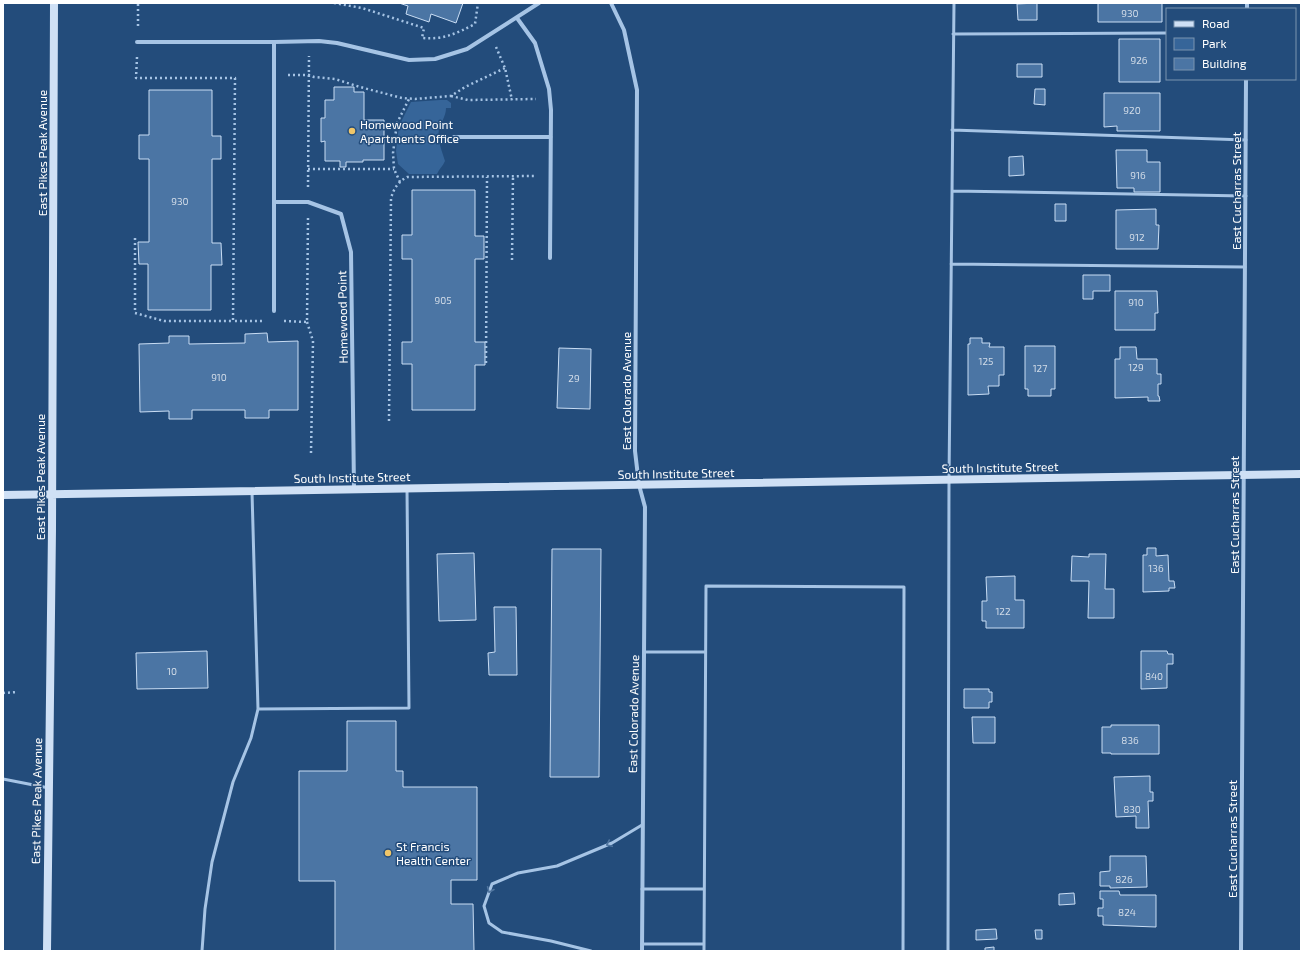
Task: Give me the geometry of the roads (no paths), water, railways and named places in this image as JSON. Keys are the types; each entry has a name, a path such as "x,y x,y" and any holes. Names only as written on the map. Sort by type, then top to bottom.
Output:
{"street":[{"name":"East Pikes Peak Avenue","path":"47,951 52,495 54,3"},
{"path":"137,42 337,43 409,60 435,60 467,49 539,3"},
{"name":"East Colorado Avenue","path":"611,3 624,30 632,61 637,90 635,451 645,507 642,951"},
{"path":"517,18 535,43 549,88 551,137 550,258"},
{"path":"274,42 274,310"},
{"name":"East Cucharras Street","path":"1241,951 1246,80"},
{"path":"454,137 551,137"},
{"name":"Homewood Point","path":"274,202 308,202 341,214 351,252 354,489"},
{"name":"South Institute Street","path":"3,495 1301,474"}],"lane":[{"path":"948,951 949,480 954,3"},
{"path":"953,34 1166,33"},
{"path":"952,130 1246,140"},
{"path":"952,191 1246,196"},
{"path":"951,264 1245,267"},
{"path":"258,709 410,708 407,488"},
{"path":"202,951 205,909 212,862 233,782 251,738 258,709 252,491"},
{"path":"704,951 706,586 904,587 903,951"},
{"path":"644,652 705,652"},
{"path":"3,779 48,788"},
{"path":"591,951 551,941 502,932 489,923 484,906 492,884 518,873 557,866 612,843 642,825"},
{"path":"642,889 704,889"},
{"path":"642,944 704,944"}],"place":[{"name":"Homewood Point Apartments Office","path":"352,131"},
{"name":"St Francis Health Center","path":"388,853"}]}
